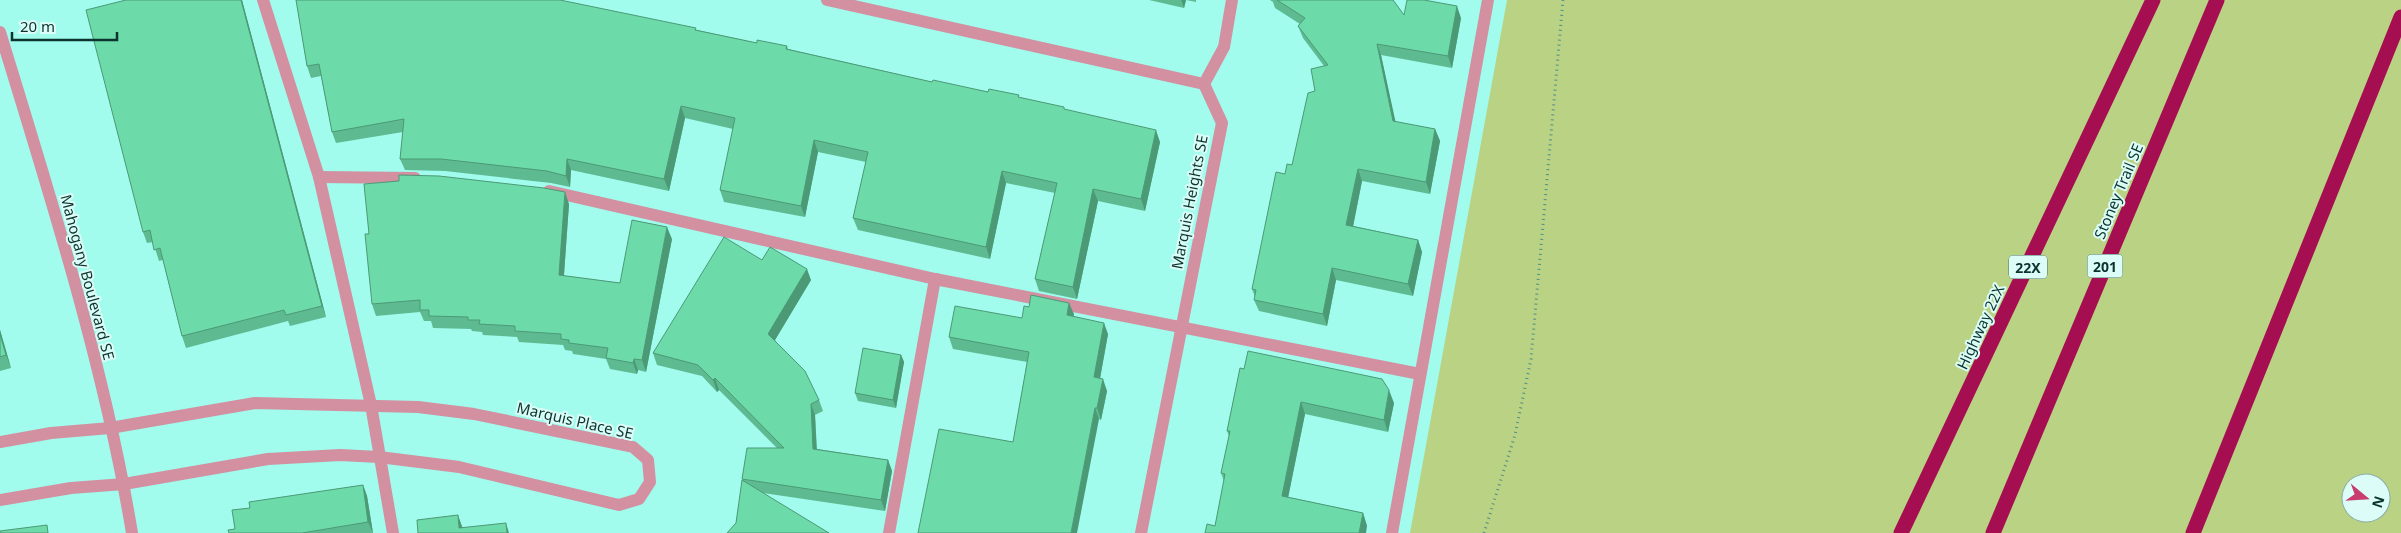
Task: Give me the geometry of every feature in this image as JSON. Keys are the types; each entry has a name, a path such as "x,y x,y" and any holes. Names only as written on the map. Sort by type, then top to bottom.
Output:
{"highway":[{"name":"Highway 22X","path":"1901,533 2153,0"},
{"name":"Stoney Trail SE","path":"1993,533 2217,0"},
{"path":"2193,533 2401,17"}],"street":[{"path":"263,0 319,177 371,405 393,533"},
{"path":"827,0 1204,84 1224,47 1232,0"},
{"path":"1392,533 1488,0"},
{"name":"Mahogany Boulevard SE","path":"0,32 63,240 124,484 132,533"},
{"name":"Marquis Heights SE","path":"1141,533 1222,123 1204,84"},
{"path":"319,177 425,179"},
{"path":"540,190 935,279 1420,374"},
{"path":"890,533 935,279"},
{"name":"Marquis Place SE","path":"0,442 51,433 110,428 255,403 418,406 474,414 632,447 648,460 650,482 639,499 619,505 459,467 379,457 340,456 268,459 124,484 71,488 0,500"}],"path":[{"path":"1484,533 1515,436 1531,359 1562,0"}],"green space":[{"path":"1507,0 2401,0 2401,533 1410,533"}],"building":[{"path":"126,0 241,0 322,306 286,315 284,310 182,336 160,248 154,250 150,230 143,232 86,10"},
{"path":"296,0 560,0 696,28 695,30 757,43 757,40 787,46 786,49 932,82 933,80 988,92 989,89 1019,95 1018,97 1064,107 1064,109 1156,130 1141,199 1093,189 1073,287 1035,279 1057,183 1002,171 986,247 853,218 868,152 814,140 801,206 720,190 735,118 681,106 664,179 567,159 566,176 547,171 441,159 400,159 404,119 332,132 319,64 307,66"},
{"path":"1277,0 1393,0 1404,15 1407,0 1424,0 1457,6 1448,56 1377,44 1393,121 1435,129 1426,182 1358,169 1346,225 1418,240 1408,284 1332,268 1323,314 1254,300 1256,290 1252,289 1276,172 1285,174 1287,164 1292,165 1308,93 1315,91 1311,69 1328,65 1298,26 1305,18"},
{"path":"399,175 439,176 565,192 559,275 620,283 632,220 667,227 642,360 634,359 633,363 606,358 608,348 569,343 569,340 561,339 561,334 515,331 515,326 479,324 480,320 468,320 468,317 429,316 429,310 420,310 420,300 372,304 365,234 369,234 364,184 399,181"},
{"path":"724,237 762,260 770,247 807,269 768,334 805,371 819,400 811,404 813,449 888,460 881,500 742,479 747,448 784,448 715,378 713,380 698,365 653,353"},
{"path":"1031,295 1069,303 1067,315 1104,323 1094,377 1103,379 1097,408 1095,408 1071,533 918,533 939,429 1013,442 1029,352 949,337 955,306 1022,318 1024,306 1029,307"},
{"path":"0,334 6,355 0,357"},
{"path":"863,348 901,355 893,400 855,393"},
{"path":"1248,351 1382,379 1389,390 1384,420 1301,402 1282,496 1363,513 1359,533 1205,533 1207,524 1215,526 1225,474 1221,473 1230,431 1227,431 1240,368 1244,369"},
{"path":"742,480 829,533 727,533 736,523"},
{"path":"363,485 368,522 302,533 229,533 228,530 235,529 232,510 250,508 249,502"},
{"path":"458,515 459,528 506,523 507,533 418,533 417,520"},
{"path":"47,525 48,533 0,533 0,531"}]}
